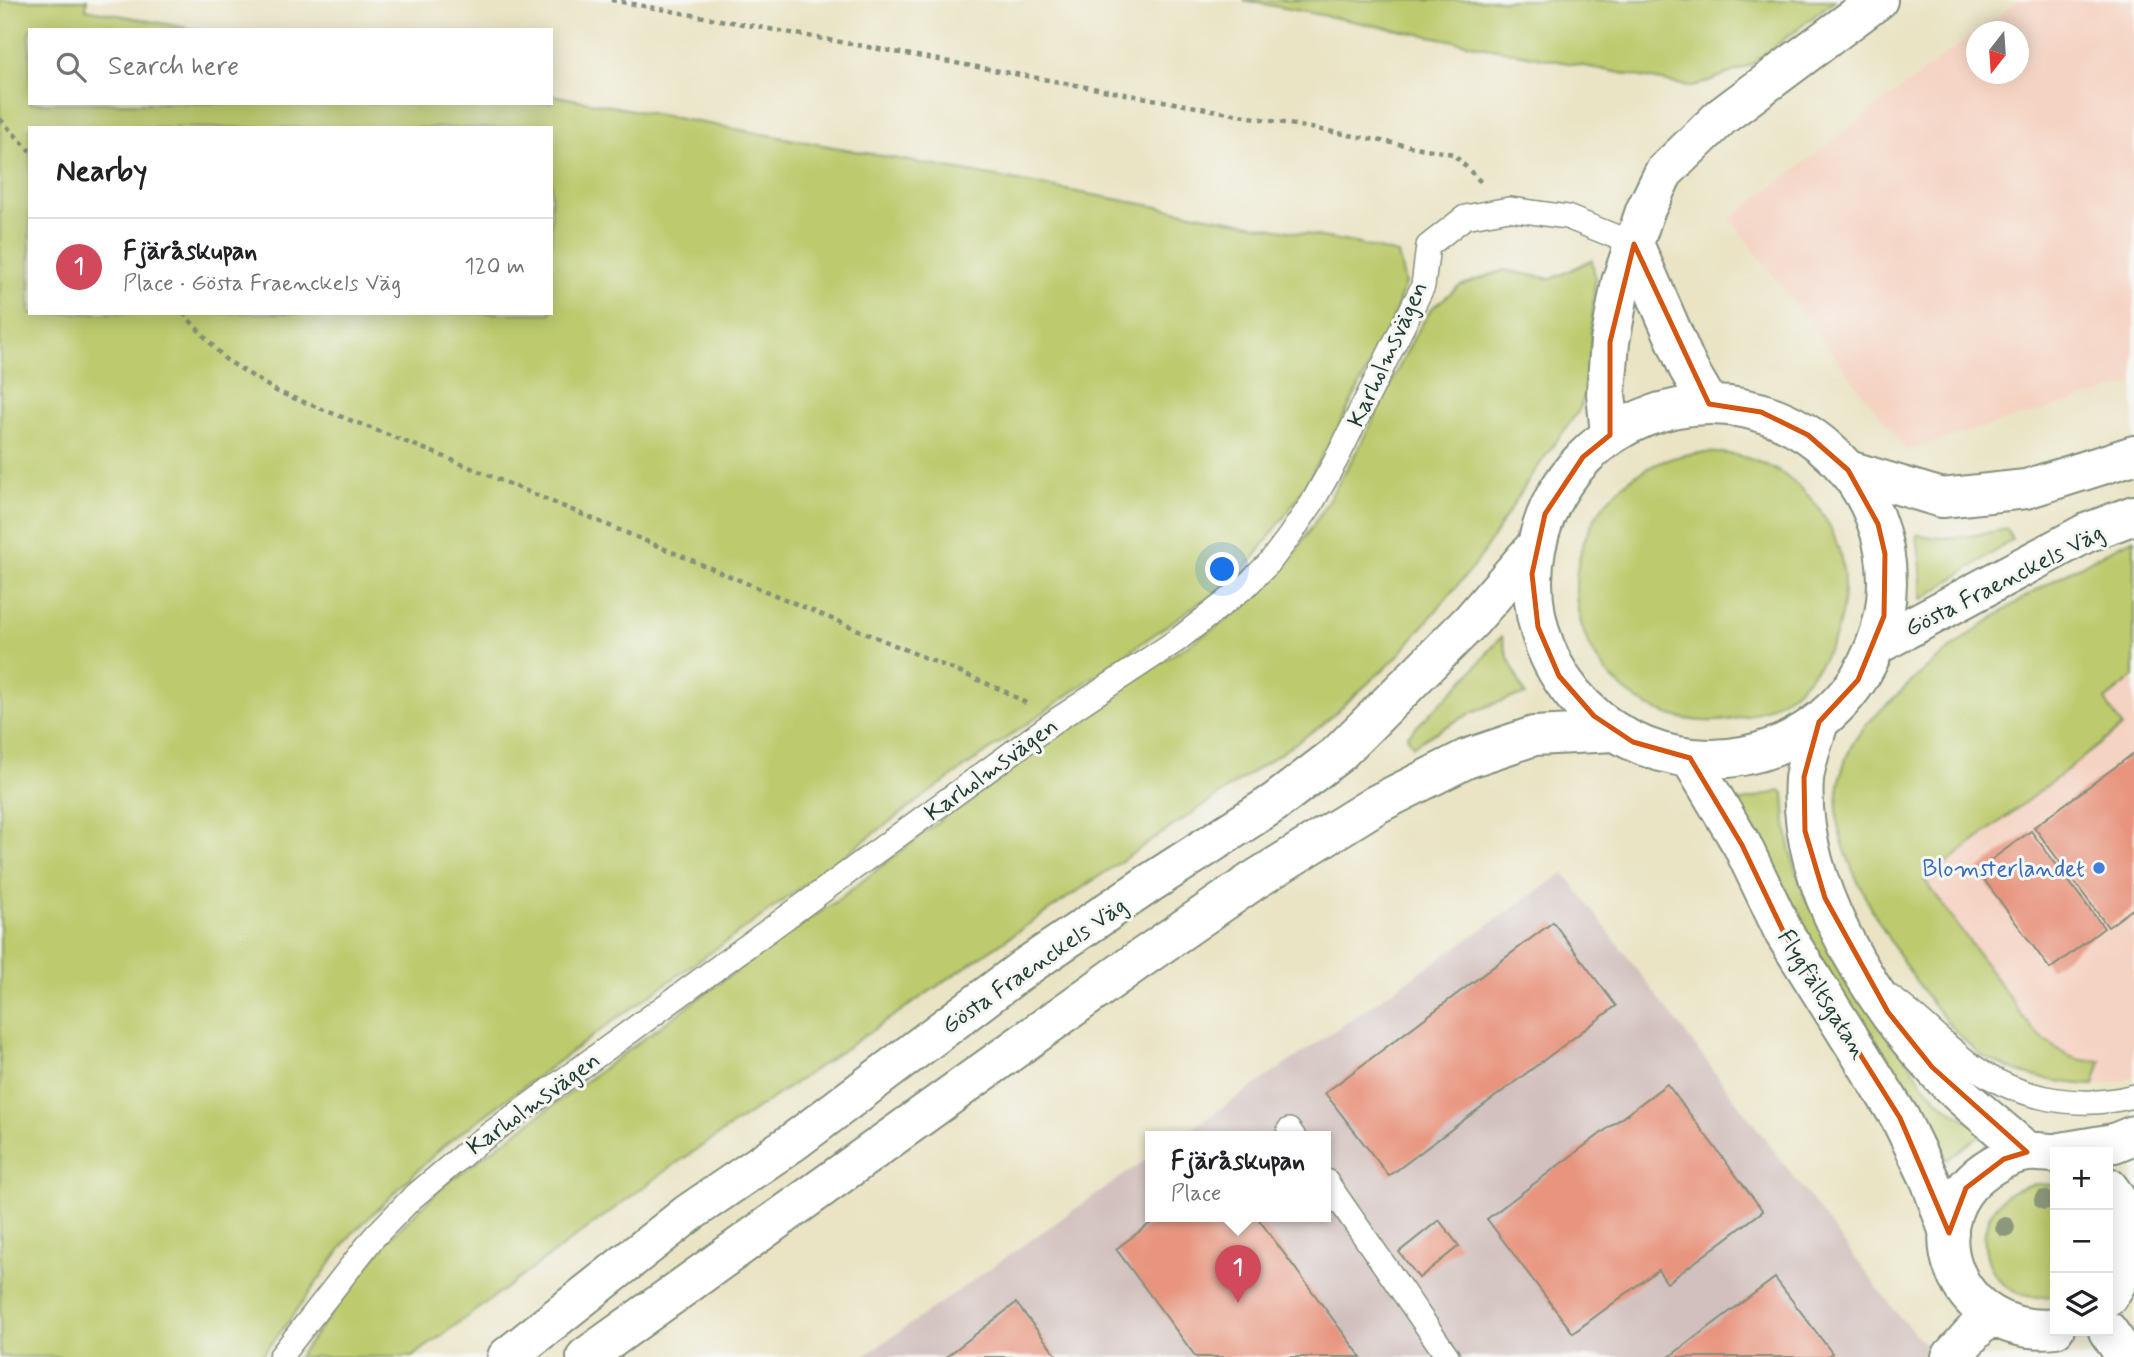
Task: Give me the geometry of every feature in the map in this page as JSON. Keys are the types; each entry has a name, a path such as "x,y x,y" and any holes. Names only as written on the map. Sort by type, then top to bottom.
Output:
{"main road":[{"path":"1610,435 1606,393 1610,342 1621,282 1645,211 1664,172 1721,117 1878,0"},
{"path":"1634,244 1688,368 1709,404"},
{"name":"Gösta Fraenckels Väg","path":"1709,404 1735,406 1785,421 1829,451 1848,470 1865,496 1878,524 1885,554 1887,586 1884,616 1875,646 1858,680 1833,709 1790,741 1758,753 1724,759 1690,758 1651,749 1615,732 1594,716 1575,698 1546,653 1533,601 1535,547 1545,514 1562,484 1583,457 1610,435 1633,422 1682,406 1709,404"},
{"name":"Gösta Fraenckels Väg","path":"1848,470 1942,498 2025,489 2134,455"},
{"name":"Gösta Fraenckels Väg","path":"1875,646 2086,533 2134,515"},
{"name":"Gösta Fraenckels Väg","path":"507,1357 689,1213 804,1135 1027,966 1274,803 1338,754 1378,717 1471,621 1535,547"},
{"name":"Flygfältsgatan","path":"1819,722 1804,777 1805,831 1825,898 1848,946 1888,1012 1933,1067 2048,1152"},
{"name":"Gösta Fraenckels Väg","path":"586,1357 1133,964 1253,881 1377,804 1466,759 1534,736 1615,732"},
{"name":"Flygfältsgatan","path":"1690,758 1742,845 1784,933 1900,1118 1930,1180 1950,1233"},
{"path":"2050,1328 2022,1328 1989,1315 1976,1305 1952,1265 1950,1233 1955,1209 1966,1188 1983,1171 2004,1158 2114,1143 2134,1135"},
{"path":"2113,1193 2124,1216 2127,1239 2122,1266"},
{"path":"624,1357 655,1307"},
{"path":"1951,1357 1989,1315"},
{"path":"2111,1336 2126,1357"}],"lane":[{"name":"Karholmsvägen","path":"280,1357 374,1237 412,1198 476,1144 1058,719 1203,621 1269,564 1312,503 1364,409 1423,285 1428,246 1465,217 1509,209 1567,217 1634,244"},
{"path":"1871,984 1913,1013 1967,1062 2001,1083 2042,1098 2081,1102 2119,1100 2134,1096"},
{"path":"1331,1190 1448,1357"}],"path":[{"path":"611,0 1453,154 1509,209"},
{"path":"0,119 28,148"},
{"path":"185,315 225,359 278,392 445,457 1002,690 1058,719"}],"highlighted area":[{"path":"1634,244 1709,404 1761,412 1808,435 1848,470 1878,524 1885,554 1884,616 1858,680 1819,722 1804,777 1805,831 1825,898 1888,1012 1932,1067 2027,1152 2004,1159 1966,1188 1949,1233 1900,1118 1784,933 1742,845 1690,758 1633,742 1594,716 1559,676 1538,627 1532,574 1545,514 1583,457 1610,435 1610,342"}],"shaded area":[{"path":"2019,0 2134,0 2134,384 1906,450 1730,219 1966,40 1966,84 2029,84 2029,21 1991,21"},
{"path":"2134,677 2134,1075 2125,1080 2094,1085 2095,1076 2087,1063 2077,1061 2055,1048 2032,1029 1925,880 2122,727 2105,700"},
{"path":"1564,873 1899,1316 1936,1357 863,1357 1145,1160 1145,1222 1331,1222 1331,1131 1189,1131"}],"green space":[{"path":"0,0 87,0 86,9 187,28 28,28 28,105 553,105 553,95 1354,243 1398,254 1405,284 1391,324 1337,430 1295,502 1253,559 1227,586 930,792 443,1146 351,1235 260,1357 0,1357"},
{"path":"1243,0 1835,0 1751,65 1693,87"},
{"path":"1592,260 1595,278 1588,385 1579,410 1532,475 1478,561 1396,658 1322,725 671,1167 412,1357 298,1357 385,1243 443,1186 770,946 838,900 974,794 1138,677 1225,621 1268,585 1296,551 1321,513 1362,442 1414,337 1432,308 1460,286 1504,270 1552,279"},
{"path":"1710,453 1761,463 1805,492 1834,536 1844,587 1834,638 1805,682 1761,711 1710,721 1659,711 1615,682 1586,638 1576,587 1586,536 1615,492 1659,463"},
{"path":"2007,529 2012,540 1921,600 1917,535 1942,538"},
{"path":"2134,539 2134,677 2105,700 2122,727 1925,880 2032,1029 2055,1048 2072,1057 2101,1060 2094,1085 2069,1083 2021,1072 1982,1056 1958,1034 1937,1009 1895,950 1860,886 1839,830 1839,788 1843,766 1860,733 1917,677 1984,624 2032,593"},
{"path":"1502,636 1525,695 1481,709 1413,746 1407,736 1467,677"},
{"path":"1780,791 1784,793 1792,857 1805,898 1922,1083 1952,1111 1987,1130 1947,1160 1924,1117 1875,1048 1814,949 1762,841 1736,803"},
{"path":"2035,1184 2050,1185 2050,1295 2028,1296 2008,1287 1993,1271 1986,1251 1986,1230 1993,1209 2010,1193"}],"building":[{"name":"Blomsterlandet","path":"2134,753 2134,908 2108,927 2034,827"},
{"path":"2031,831 2104,928 2050,969 1977,870"},
{"path":"1553,922 1616,1006 1389,1176 1325,1093"},
{"path":"1667,1084 1763,1211 1667,1283 1658,1270 1573,1333 1487,1219"},
{"path":"1439,1220 1459,1246 1419,1278 1399,1252"},
{"path":"1152,1222 1261,1222 1361,1357 1196,1357 1116,1249"},
{"path":"1775,1278 1832,1353 1826,1357 1669,1357"},
{"path":"1016,1303 1058,1357 946,1357"}],"place":[{"name":"Blomsterlandet","path":"2099,868"},
{"name":"Fjäråskupan","path":"1238,1303"}]}
